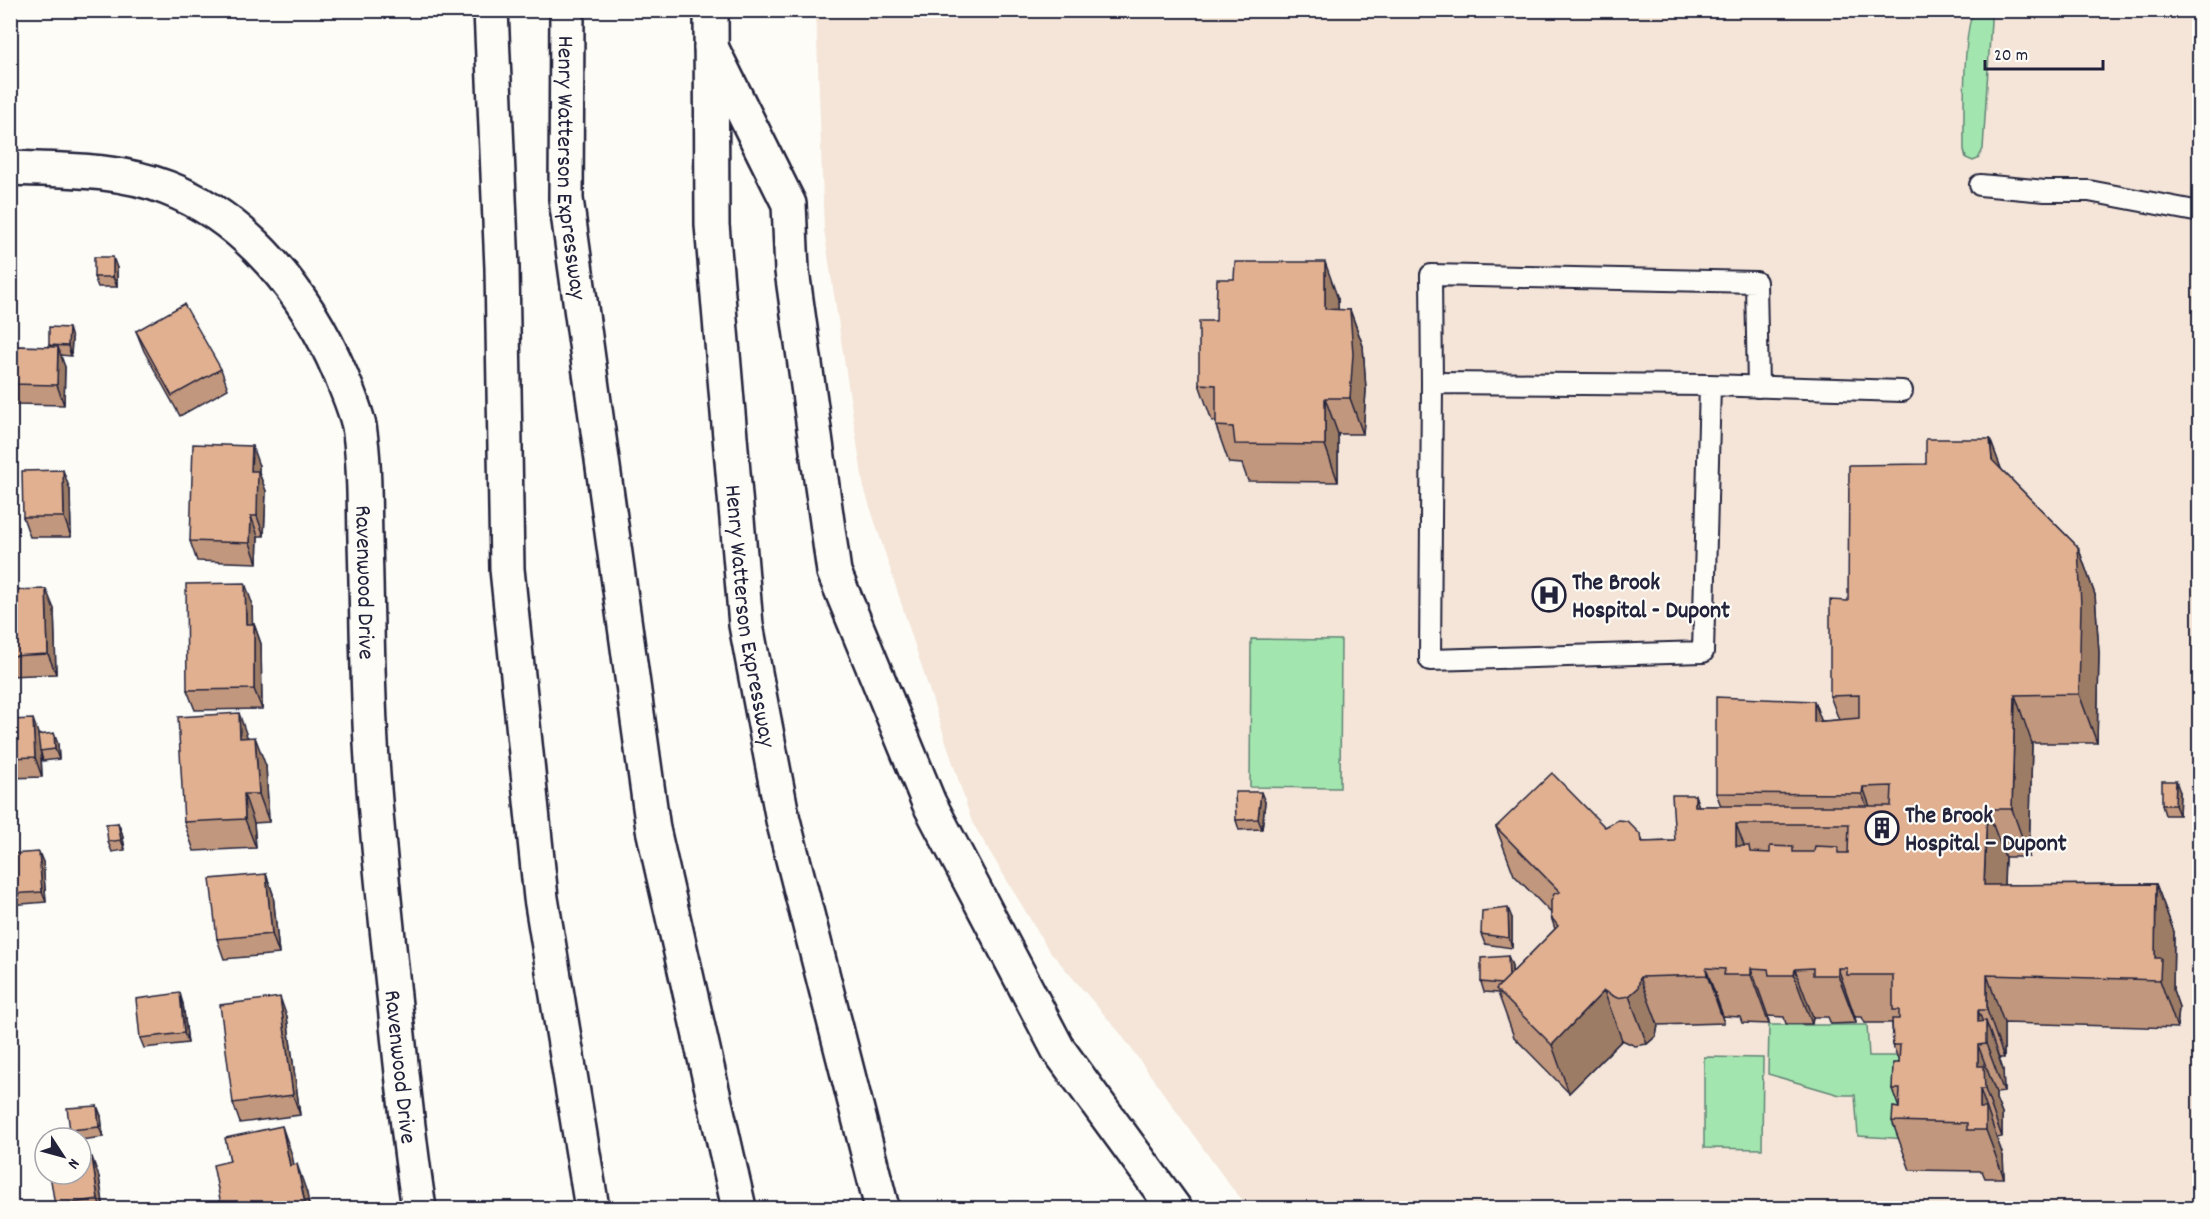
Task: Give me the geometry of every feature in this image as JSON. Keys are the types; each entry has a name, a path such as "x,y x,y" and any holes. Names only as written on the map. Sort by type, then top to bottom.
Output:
{"main road":[{"path":"491,10 502,268 507,569 541,898 592,1209"},
{"name":"Henry Watterson Expressway","path":"567,10 566,199 653,829 739,1209"},
{"name":"Henry Watterson Expressway","path":"711,10 712,225 746,625 783,820 882,1209"},
{"path":"711,47 789,204 792,271 834,572 929,803 1058,1049 1174,1209"},
{"name":"Ravenwood Drive","path":"10,168 112,174 166,188 217,214 246,237 278,270 301,302 331,352 350,398 358,425 364,479 371,742 380,861 409,1141 419,1209"},
{"path":"783,820 905,1209"}],"lane":[{"path":"1980,184 2045,191 2089,191 2199,212"},
{"path":"1710,385 1703,652 1430,660 1431,275 1756,282 1758,387"},
{"path":"1432,383 1710,385 1902,391"}],"shaded area":[{"name":"The Brook Hospital - Dupont","path":"816,11 2199,11 2199,1208 1250,1208 1231,1187 1120,1033 1048,949 972,822 864,488 824,230"}],"green space":[{"path":"1975,11 1986,11 1991,16 1991,21 1983,149 1978,159 1973,161 1966,158 1964,150 1964,99 1968,34"},
{"path":"1251,639 1341,640 1340,788 1250,787"},
{"path":"1769,1025 1867,1025 1869,1056 1909,1056 1909,1139 1858,1136 1855,1095 1840,1095 1768,1074"},
{"path":"1704,1057 1763,1058 1762,1149 1704,1148"}],"building":[{"path":"94,257 113,257 113,277 94,277"},
{"path":"1235,262 1325,262 1325,309 1350,310 1353,354 1350,398 1325,398 1325,445 1235,444 1233,427 1216,426 1216,385 1199,384 1199,321 1216,321 1217,279 1234,279"},
{"path":"184,304 221,369 172,396 136,331"},
{"path":"49,327 69,328 68,346 49,345"},
{"path":"10,346 58,347 57,385 10,384"},
{"name":"The Brook Hospital – Dupont","path":"1926,439 1990,439 1992,460 2078,547 2081,605 2079,694 2015,695 2012,809 1987,809 1984,885 2156,884 2155,958 2161,958 2160,980 1987,975 1987,1010 1978,1010 1978,1022 1986,1021 1986,1044 1978,1045 1978,1066 1984,1066 1985,1089 1980,1089 1980,1108 1986,1108 1986,1130 1967,1130 1967,1123 1892,1121 1893,1107 1899,1108 1900,1089 1892,1089 1893,1063 1899,1063 1900,1045 1893,1045 1892,1019 1899,1019 1899,1010 1893,1010 1893,975 1847,975 1847,968 1838,968 1838,975 1813,975 1813,968 1795,969 1794,975 1769,975 1768,969 1751,968 1751,975 1724,975 1725,969 1706,968 1707,975 1640,977 1638,988 1629,996 1617,998 1604,991 1552,1045 1496,989 1558,926 1551,917 1551,901 1554,894 1560,892 1496,827 1552,773 1605,827 1618,820 1627,821 1640,834 1641,842 1675,841 1672,795 1695,795 1695,806 1891,806 1892,786 1863,787 1862,794 1716,793 1716,697 1814,701 1814,722 1859,718 1859,695 1830,696 1830,600 1848,601 1849,465 1926,464","holes":["1736,824 1849,824 1848,853 1838,853 1838,847 1815,846 1814,852 1793,852 1793,847 1770,846 1770,853 1750,852 1749,846 1736,846"]},
{"path":"193,444 252,446 251,471 258,471 257,516 251,516 250,543 190,541"},
{"path":"63,470 64,517 23,517 22,471"},
{"path":"245,583 246,624 254,624 254,689 187,690 186,584"},
{"path":"46,589 48,654 10,656 10,590"},
{"path":"239,713 240,738 255,737 259,794 244,794 245,819 184,822 178,717"},
{"path":"33,719 35,757 10,758 10,720"},
{"path":"54,733 55,749 40,751 38,735"},
{"path":"2162,781 2176,781 2175,805 2162,805"},
{"path":"1235,792 1261,792 1258,819 1236,820"},
{"path":"118,823 121,840 108,842 106,824"},
{"path":"39,852 42,892 10,894 10,854"},
{"path":"266,874 272,934 217,939 210,879"},
{"path":"1508,908 1509,938 1481,934 1482,911"},
{"path":"1508,956 1509,976 1501,984 1481,982 1481,958"},
{"path":"180,993 184,1033 140,1038 136,999"},
{"path":"280,997 293,1095 233,1103 220,1005"},
{"path":"97,1106 99,1127 69,1126 67,1108"},
{"path":"282,1126 290,1166 297,1164 306,1209 222,1209 213,1165 230,1161 225,1138"},
{"path":"93,1164 98,1199 55,1206 52,1186 93,1186"}],"place":[{"name":"The Brook Hospital - Dupont","path":"1549,595"},
{"name":"The Brook Hospital – Dupont","path":"1882,828"}]}
